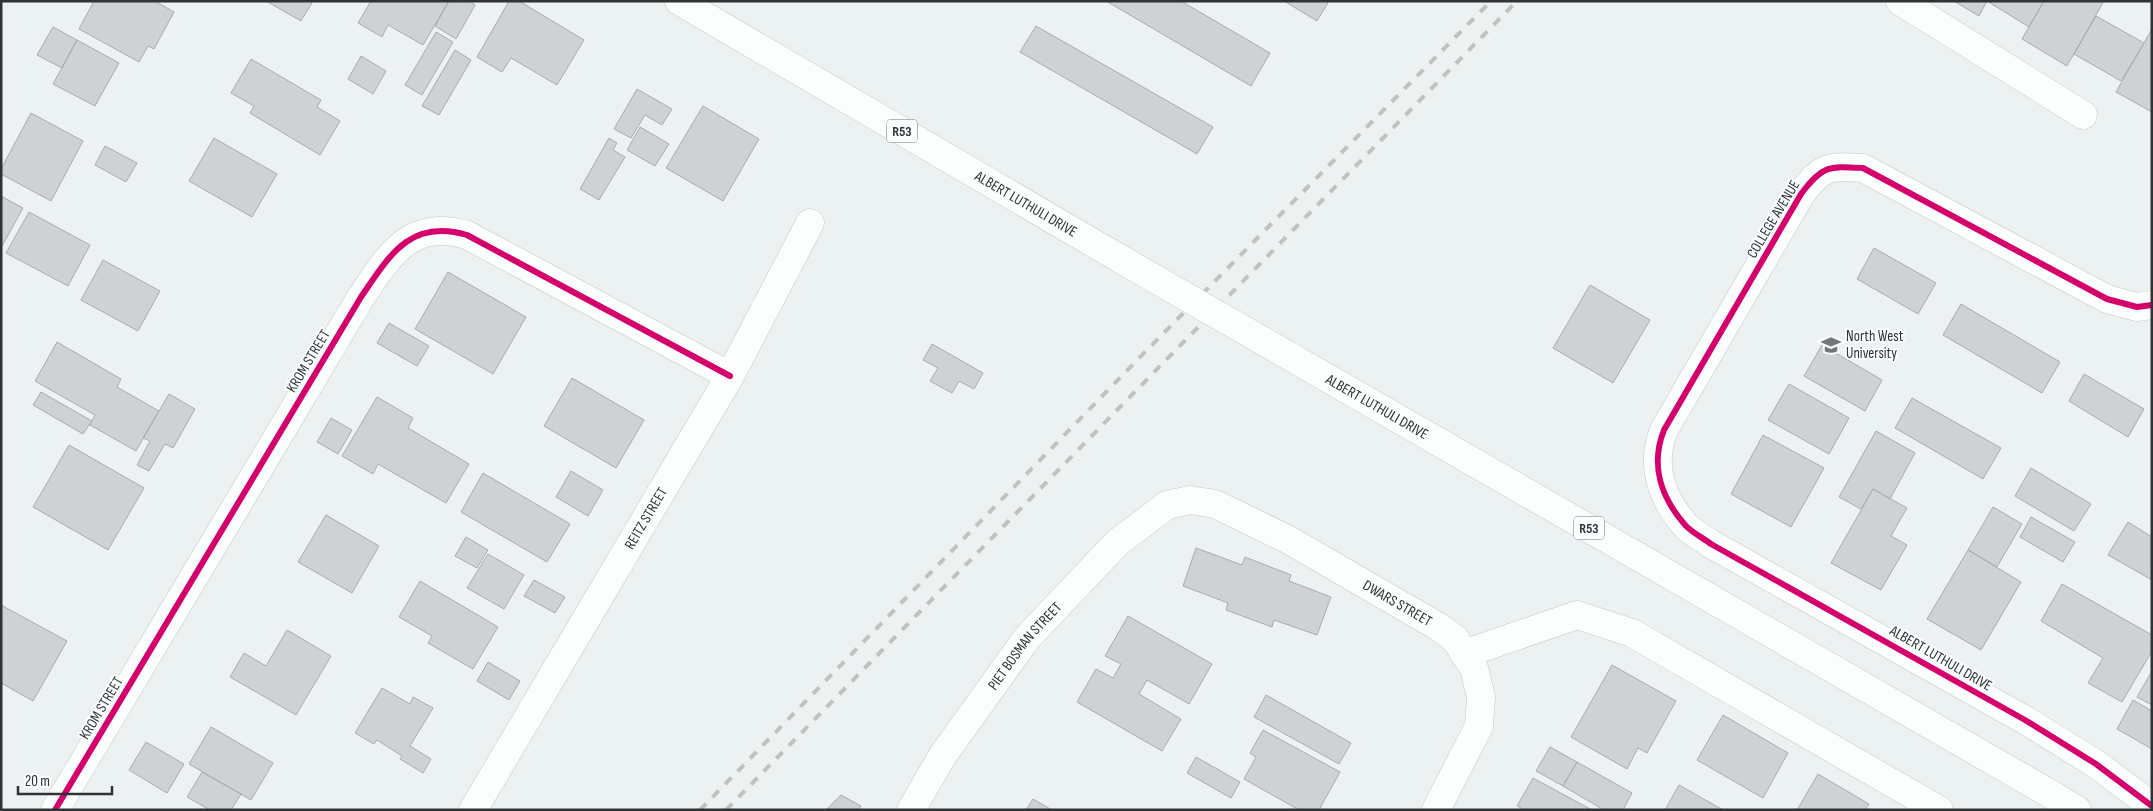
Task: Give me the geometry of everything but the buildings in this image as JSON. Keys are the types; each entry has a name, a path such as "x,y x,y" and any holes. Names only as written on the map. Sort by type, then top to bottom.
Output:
{"street":[{"name":"ALBERT LUTHULI DRIVE","path":"679,1 1124,261 2077,810"},
{"path":"1900,1 2083,115"},
{"name":"COLLEGE AVENUE","path":"1711,544 1687,527 1670,504 1659,481 1656,467 1658,445 1664,430 1801,194 1815,174 1836,166 1863,168 2107,300 2137,307 2152,305"},
{"name":"REITZ STREET","path":"473,810 730,376 810,222"},
{"name":"KROM STREET","path":"55,810 361,297 389,256 409,240 430,231 448,230 467,236 730,376"},
{"name":"DWARS STREET","path":"1167,505 1190,500 1215,504 1287,539 1440,627 1455,639 1474,668 1481,697 1478,726 1436,810"},
{"name":"PIET BOSMAN STREET","path":"910,810 943,755 1027,638 1116,543 1167,505"},
{"name":"ALBERT LUTHULI DRIVE","path":"1711,544 2025,720 2096,764 2152,806"},
{"path":"1464,654 1577,614 1632,634 1939,810"}],"railway":[{"path":"700,810 1147,350 1491,1"},
{"path":"726,810 1517,1"}],"cycle path":[{"path":"2152,305 2137,307 2107,299 1863,168 1842,167 1828,169 1815,177 1801,194 1664,430 1658,456 1660,481 1664,493 1677,515 1695,533 1711,544 2025,720 2096,764 2152,806"},
{"path":"55,810 361,297 381,268 403,244 416,236 430,232 447,231 467,235 730,376"}],"place":[{"name":"North West University","path":"1831,345"}]}
